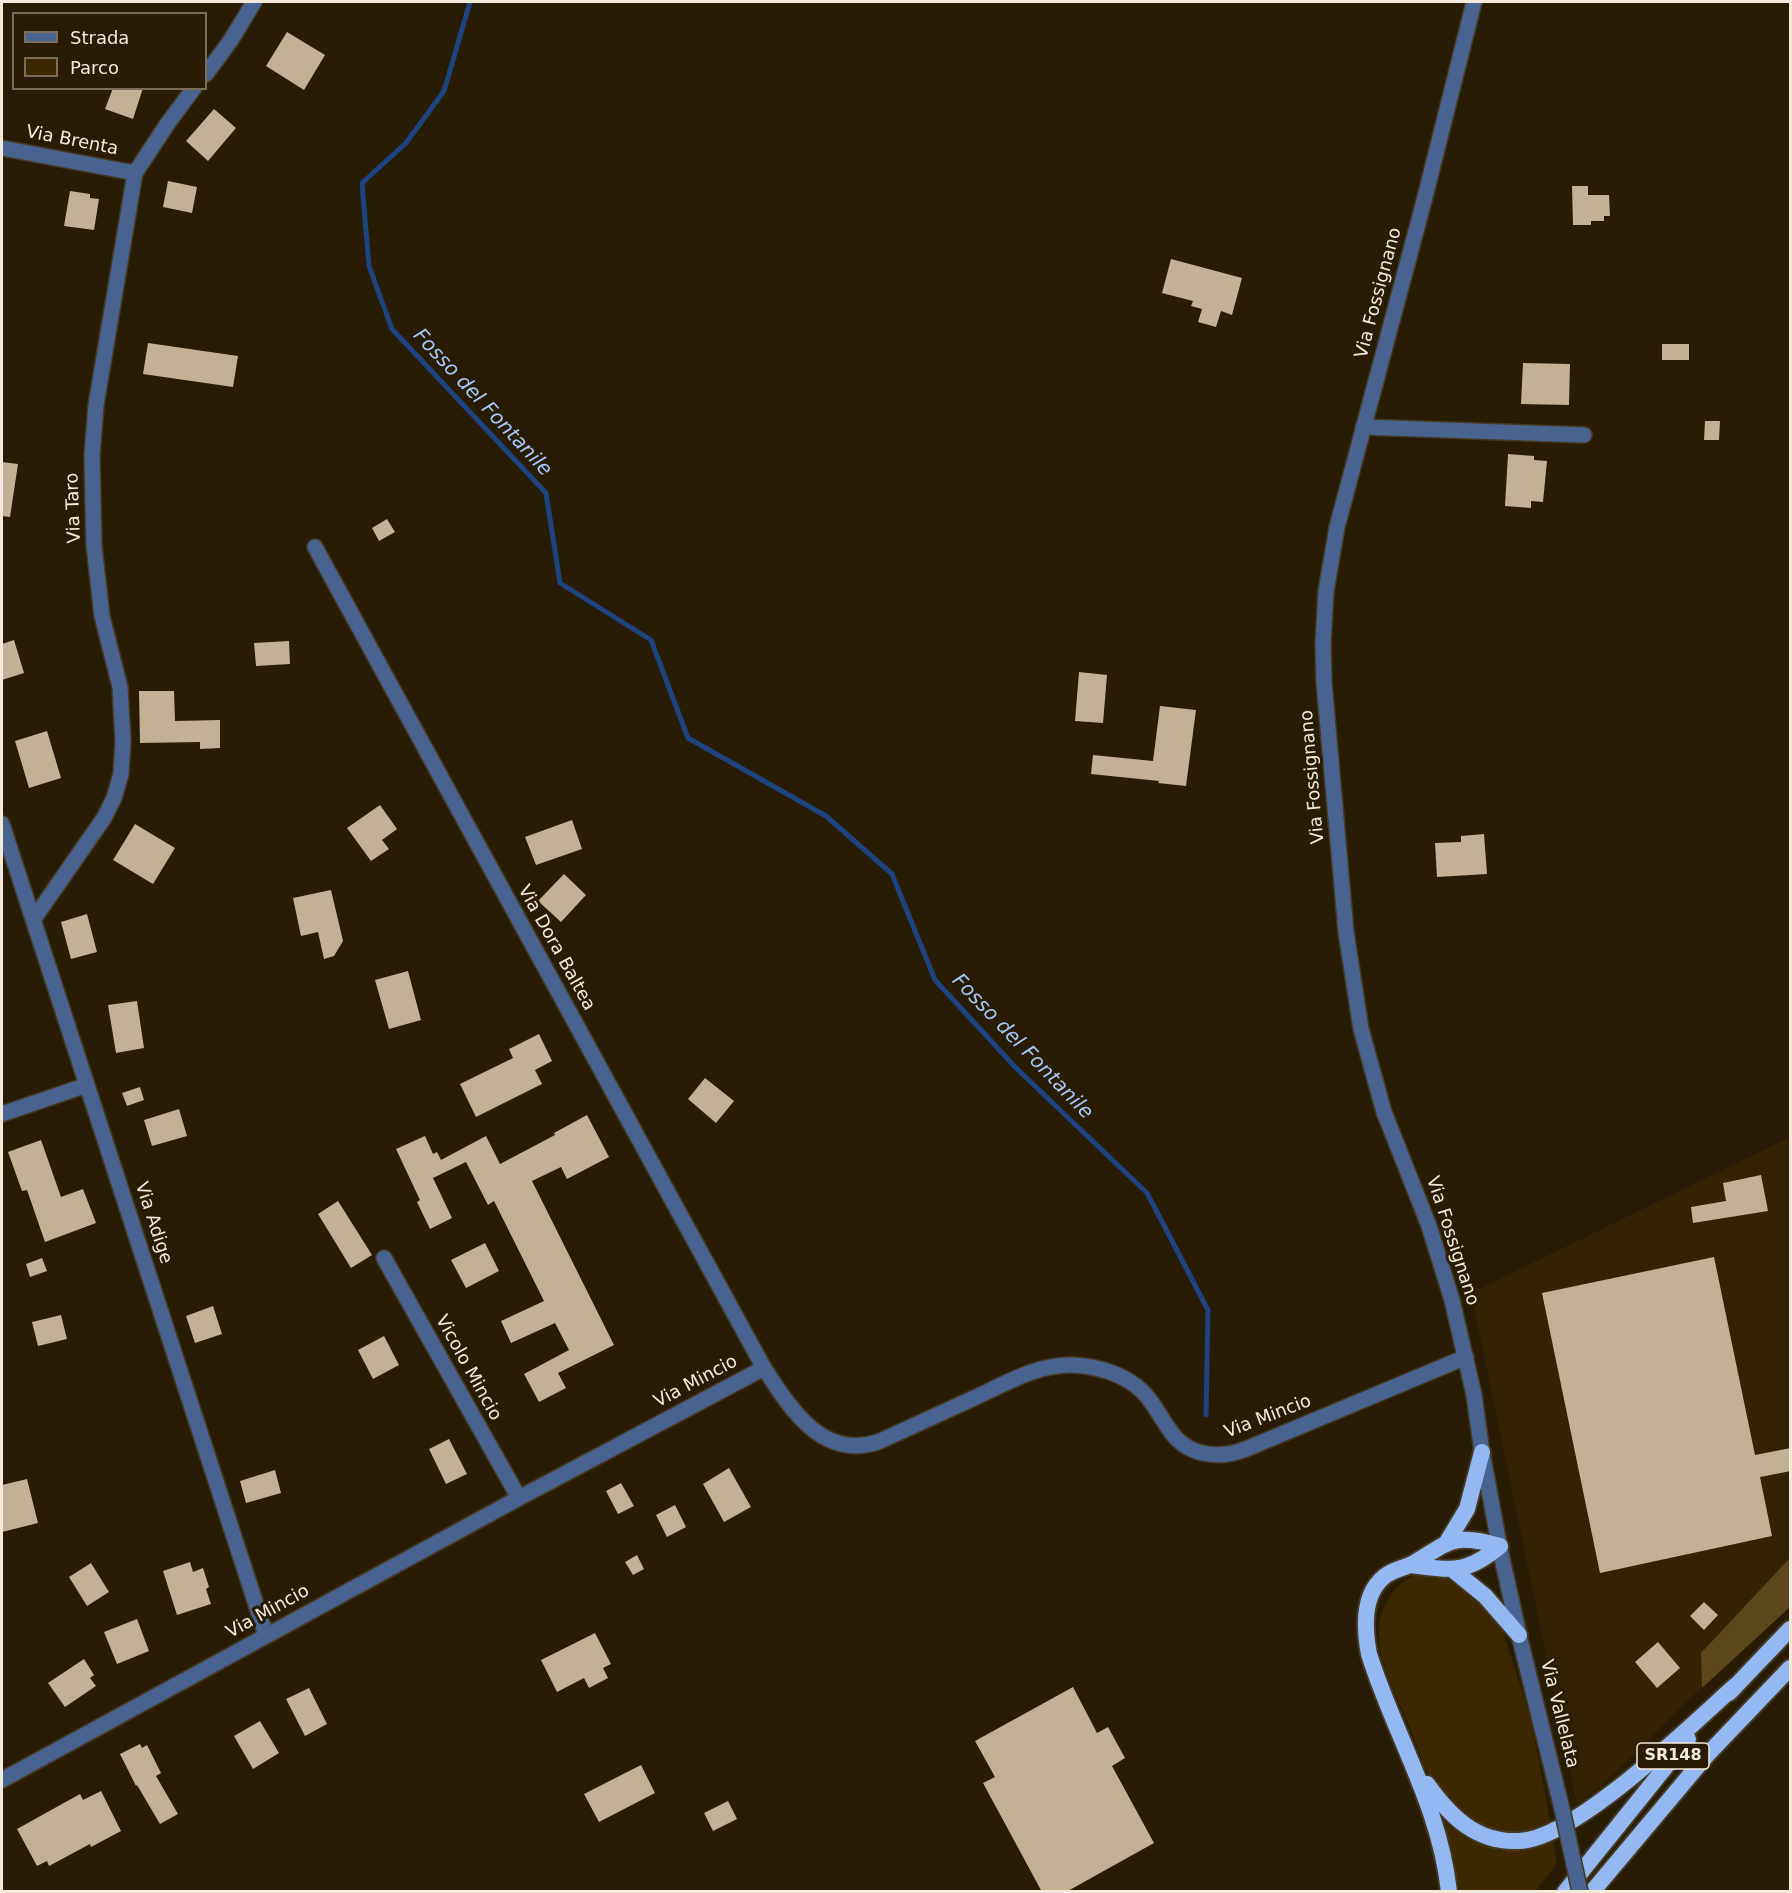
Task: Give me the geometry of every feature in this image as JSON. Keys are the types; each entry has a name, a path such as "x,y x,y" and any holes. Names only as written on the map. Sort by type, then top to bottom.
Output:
{"highway":[{"path":"1449,1892 1438,1834 1417,1771 1372,1663 1367,1644 1366,1626 1370,1598 1378,1583 1392,1572 1410,1565 1447,1542 1467,1509 1473,1494 1482,1452"},
{"path":"1447,1542 1472,1540 1500,1546"},
{"path":"1410,1565 1453,1570 1484,1559 1500,1546"},
{"path":"1453,1570 1485,1596 1519,1635"},
{"name":"SR148","path":"1564,1892 1653,1781 1735,1686 1791,1629"},
{"name":"SR148","path":"1592,1892 1707,1755 1791,1668"},
{"path":"1417,1771 1448,1812 1468,1828 1483,1836 1504,1840 1520,1842 1532,1840 1568,1823 1603,1799 1735,1686"}],"street":[{"path":"207,73 231,40 254,2"},
{"name":"Via Fossignano","path":"1474,2 1334,545 1327,583 1324,627 1326,705 1346,932 1358,1013 1389,1127 1439,1254 1474,1395 1500,1546"},
{"name":"Via Taro","path":"33,920 104,818 114,798 121,774 123,741 120,687 102,616 94,534 92,448 100,371 135,173 193,90"},
{"name":"Via Brenta","path":"2,148 135,173"},
{"path":"1363,427 1584,435"},
{"name":"Via Dora Baltea","path":"315,547 764,1368"},
{"name":"Via Adige","path":"2,824 266,1635"},
{"path":"2,1114 87,1085"},
{"name":"Vicolo Mincio","path":"384,1258 519,1498"},
{"name":"Via Mincio","path":"2,1780 519,1498 764,1368 792,1409 809,1426 834,1441 856,1446 878,1442 1039,1370 1064,1365 1099,1369 1123,1377 1143,1392 1155,1406 1172,1434 1185,1446 1202,1453 1222,1455 1246,1449 1466,1357"},
{"name":"Via Vallelata","path":"1500,1546 1580,1892"}],"shaded area":[{"path":"1790,1137 1790,1607 1684,1704 1604,1784 1577,1804 1471,1293"},
{"path":"1790,1558 1790,1607 1702,1688 1701,1653"}],"green space":[{"path":"1419,1574 1451,1577 1496,1616 1531,1719 1551,1827 1513,1833 1483,1830 1473,1824 1438,1790 1431,1780 1387,1674 1379,1642 1379,1626 1383,1610 1391,1595 1404,1582"},
{"path":"1436,1812 1461,1834 1490,1848 1521,1850 1537,1847 1553,1840 1557,1863 1536,1891 1460,1891 1450,1848"}],"building":[{"path":"287,32 325,55 304,90 266,66"},
{"path":"112,90 142,90 133,119 105,109"},
{"path":"214,109 236,128 208,161 186,141"},
{"path":"168,181 197,187 192,213 163,207"},
{"path":"1572,186 1588,186 1588,195 1609,195 1610,216 1604,216 1604,221 1591,221 1591,225 1573,225"},
{"path":"70,191 90,194 90,198 99,199 94,230 64,226"},
{"path":"1171,259 1242,278 1232,315 1221,311 1216,327 1198,322 1202,309 1191,306 1193,301 1162,293"},
{"path":"148,343 238,356 233,387 143,374"},
{"path":"1662,344 1689,344 1689,360 1662,360"},
{"path":"1523,363 1570,364 1569,405 1521,404"},
{"path":"1705,421 1720,421 1719,440 1704,440"},
{"path":"1508,454 1534,456 1534,460 1547,461 1543,502 1531,501 1531,508 1505,506"},
{"path":"2,462 18,464 10,517 2,516"},
{"path":"387,519 395,532 379,541 372,528"},
{"path":"14,640 24,673 2,680 2,644"},
{"path":"289,641 290,664 256,666 254,643"},
{"path":"1079,672 1107,675 1103,723 1075,721"},
{"path":"139,691 174,691 175,721 220,720 220,748 200,749 200,742 140,743"},
{"path":"1160,706 1196,710 1186,786 1091,774 1093,755 1153,761"},
{"path":"47,731 61,778 29,788 15,741"},
{"path":"380,805 397,829 382,840 389,849 371,861 347,828"},
{"path":"572,820 582,849 536,865 525,837"},
{"path":"135,824 175,848 153,884 113,860"},
{"path":"1484,834 1487,874 1437,877 1435,843 1461,842 1461,836"},
{"path":"564,874 586,895 561,922 538,901"},
{"path":"331,890 343,941 334,956 324,959 318,932 301,936 293,898"},
{"path":"87,914 97,952 71,959 61,922"},
{"path":"408,971 421,1020 389,1029 375,980"},
{"path":"137,1001 144,1048 116,1053 108,1005"},
{"path":"539,1034 552,1061 535,1070 542,1084 476,1117 460,1084 513,1058 509,1049"},
{"path":"705,1078 734,1101 716,1123 688,1099"},
{"path":"140,1087 144,1100 127,1106 122,1093"},
{"path":"179,1109 187,1136 152,1146 144,1120"},
{"path":"587,1115 609,1157 567,1179 561,1167 532,1181 614,1345 558,1373 566,1388 539,1402 524,1374 569,1350 555,1323 511,1343 501,1321 544,1301 494,1201 488,1205 466,1162 433,1178 452,1218 430,1229 417,1202 420,1200 396,1149 425,1136 433,1154 437,1152 441,1160 486,1136 500,1164"},
{"path":"41,1140 61,1197 83,1189 96,1223 45,1242 27,1190 22,1191 8,1152"},
{"path":"1761,1175 1768,1211 1693,1223 1691,1207 1726,1201 1723,1183"},
{"path":"338,1201 372,1255 351,1268 318,1214"},
{"path":"485,1243 499,1271 466,1288 451,1260"},
{"path":"1714,1257 1755,1455 1791,1448 1791,1471 1760,1477 1772,1536 1600,1573 1542,1293"},
{"path":"42,1258 47,1271 30,1277 26,1264"},
{"path":"213,1306 222,1334 195,1343 186,1316"},
{"path":"61,1315 67,1339 38,1346 32,1322"},
{"path":"384,1336 399,1365 373,1379 358,1350"},
{"path":"449,1439 467,1474 446,1484 429,1449"},
{"path":"729,1468 751,1507 724,1522 703,1484"},
{"path":"275,1470 281,1493 246,1503 240,1481"},
{"path":"27,1479 38,1523 2,1532 2,1485"},
{"path":"621,1483 634,1506 618,1514 606,1491"},
{"path":"675,1505 686,1527 667,1537 656,1515"},
{"path":"637,1555 644,1569 633,1575 625,1562"},
{"path":"190,1562 193,1572 203,1568 211,1604 177,1615 163,1571"},
{"path":"91,1563 109,1592 87,1606 69,1577"},
{"path":"1704,1602 1718,1615 1704,1630 1690,1616"},
{"path":"137,1619 149,1651 117,1664 104,1632"},
{"path":"595,1633 611,1664 603,1668 608,1678 589,1688 584,1678 557,1692 541,1660"},
{"path":"1658,1642 1680,1668 1657,1688 1635,1662"},
{"path":"84,1659 94,1675 90,1678 96,1686 65,1707 48,1683"},
{"path":"1073,1687 1097,1733 1108,1727 1125,1758 1112,1766 1154,1843 1066,1892 1042,1892 983,1783 995,1777 975,1741"},
{"path":"309,1688 327,1724 305,1736 286,1699"},
{"path":"260,1721 279,1753 253,1769 234,1736"},
{"path":"140,1744 142,1748 147,1745 161,1773 156,1776 178,1814 160,1824 136,1786 120,1754"},
{"path":"641,1765 655,1793 599,1822 584,1794"},
{"path":"101,1791 121,1831 91,1847 90,1844 49,1866 47,1861 37,1866 17,1829 80,1794 83,1800"},
{"path":"728,1801 737,1819 713,1831 704,1813"}],"waterway":[{"name":"Fosso del Fontanile","path":"470,2 444,91 406,143 362,183 369,266 392,329 546,493 560,583 651,640 688,738 826,816 892,874 935,980 1015,1067 1147,1193 1208,1310 1206,1415"}]}
